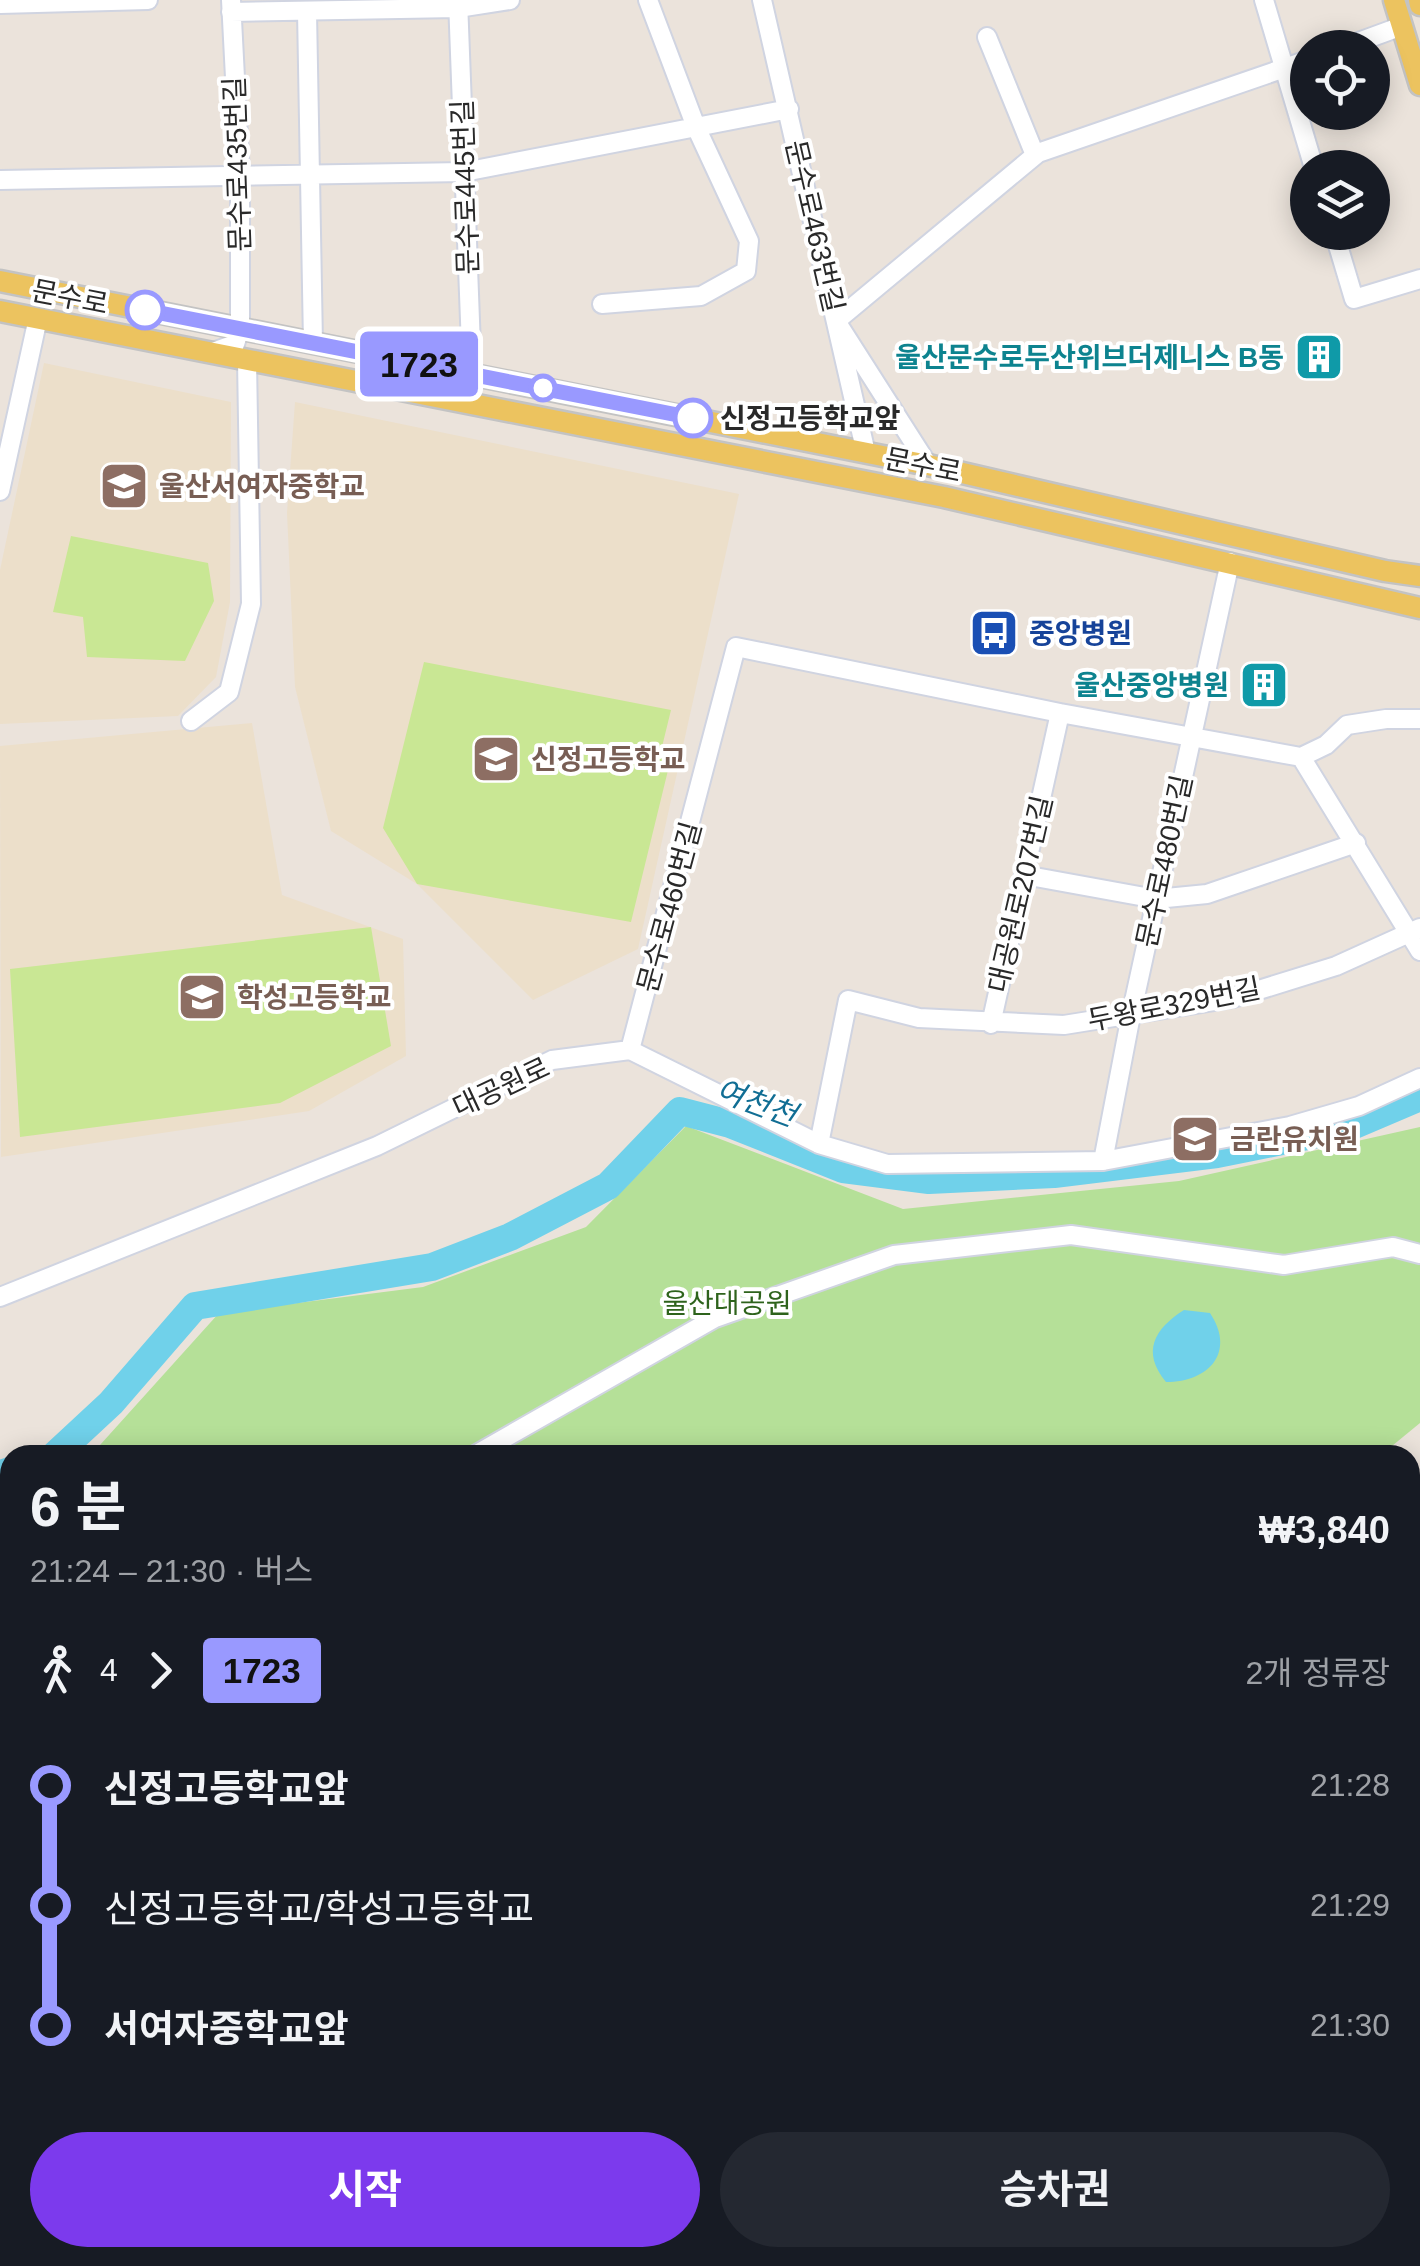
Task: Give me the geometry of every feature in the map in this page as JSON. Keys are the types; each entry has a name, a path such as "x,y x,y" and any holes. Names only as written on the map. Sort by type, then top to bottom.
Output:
{"main road":[{"path":"1394,0 1420,85"},
{"name":"문수로","path":"0,281 866,452 1415,574"},
{"name":"문수로","path":"0,311 900,488 1420,608"},
{"path":"366,383 339,374 332,361 346,354 373,355"},
{"path":"734,456 764,457 773,449 771,438 739,427"},
{"path":"803,469 845,467 858,462 866,452 884,479 900,488"}],"street":[{"path":"0,4 148,0"},
{"path":"231,6 307,11 510,0"},
{"path":"602,304 701,296 746,271 748,241 696,128 648,0"},
{"name":"문수로463번길","path":"762,0 866,452"},
{"path":"1264,0 1309,150"},
{"name":"문수로445번길","path":"458,4 472,374"},
{"name":"문수로435번길","path":"231,6 240,175 240,328"},
{"path":"307,11 313,343"},
{"path":"1390,30 1402,26"},
{"path":"987,37 1035,156"},
{"path":"928,465 836,322 1035,156 1290,66"},
{"path":"0,180 464,172 789,109"},
{"path":"1339,250 1354,300 1420,279"},
{"path":"0,491 38,318"},
{"path":"210,352 232,347 240,328"},
{"path":"191,720 229,692 250,604 247,360"},
{"name":"문수로480번길","path":"1103,1160 1230,562"},
{"name":"문수로460번길","path":"630,1050 736,648 1060,713"},
{"path":"1060,713 1301,757 1326,744 1347,724 1420,719"},
{"name":"대공원로207번길","path":"819,1144 848,1000 919,1018 991,1024 1060,713"},
{"path":"1301,757 1414,931 1420,951"},
{"path":"1024,876 1156,899 1207,894 1356,844"},
{"name":"두왕로329번길","path":"991,1024 1064,1025 1233,998 1336,966 1414,931"},
{"path":"630,1050 819,1144 887,1164 1103,1160 1290,1126 1360,1106 1420,1078"},
{"name":"대공원로","path":"0,1297 376,1146 552,1060 630,1050"},
{"path":"493,1445 715,1318 894,1255 1071,1235 1284,1264 1393,1247 1420,1254"}],"shaded area":[{"name":"울산서여자중학교","path":"44,363 231,402 230,602 216,677 178,716 0,724 0,570"},
{"name":"신정고등학교","path":"295,402 739,494 638,949 533,1000 417,884 331,831 295,687 287,513"},
{"name":"학성고등학교","path":"252,723 282,895 403,939 406,1056 309,1111 1,1157 0,746"}],"green space":[{"path":"71,536 208,563 214,601 185,661 87,657 83,617 53,612"},
{"path":"424,662 671,710 660,755 671,758 631,922 417,884 383,828"},
{"path":"371,927 391,1046 280,1103 20,1137 10,969"},
{"name":"울산대공원","path":"686,1126 903,1209 1179,1181 1420,1127 1420,1423 1393,1445 100,1445 219,1313 423,1287 586,1227"}],"water":[{"path":"1184,1310 1210,1313 1220,1340 1219,1352 1214,1362 1195,1377 1166,1382 1154,1361 1154,1342 1165,1325"}],"waterway":[{"name":"여천천","path":"66,1445 111,1403 195,1306 432,1267 510,1237 608,1186 680,1111 730,1124 843,1169 929,1180 1054,1174 1217,1154 1347,1128 1420,1097"}],"bus line":[{"name":"1723","path":"145,310 693,418"}],"place":[{"name":"울산문수로두산위브더제니스 B동","path":"1319,357"},
{"name":"신정고등학교앞","path":"693,418"},
{"name":"울산서여자중학교","path":"124,486"},
{"name":"중앙병원","path":"994,633"},
{"name":"울산중앙병원","path":"1264,685"},
{"name":"신정고등학교","path":"496,759"},
{"name":"학성고등학교","path":"202,997"},
{"name":"금란유치원","path":"1195,1139"}]}
